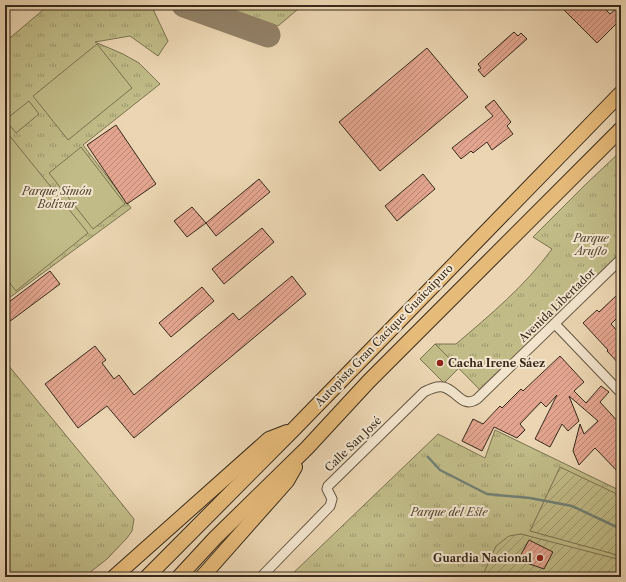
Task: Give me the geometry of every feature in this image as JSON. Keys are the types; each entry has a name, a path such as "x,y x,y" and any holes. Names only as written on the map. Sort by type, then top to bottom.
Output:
{"highway":[{"name":"Autopista Gran Cacique Guaicaipuro","path":"147,577 292,431 621,93"},
{"name":"Autopista Gran Cacique Guaicaipuro","path":"179,577 215,538 307,448 369,381 621,129"},
{"path":"114,577 269,439 292,431"},
{"path":"202,577 287,481 307,448"}],"street":[{"name":"Avenida Libertador","path":"431,388 443,387 463,400 472,402 621,259"},
{"path":"555,324 621,393"},
{"name":"Calle San José","path":"261,577 330,506 332,499 327,489 328,486 424,392 431,388"}],"green space":[{"name":"Parque Simón Bolívar","path":"49,5 145,5 152,7 168,41 158,56 130,36 95,42 123,54 139,63 160,84 83,145 131,208 5,301 5,42"},
{"path":"219,5 303,5 278,26"},
{"path":"97,44 132,88 68,140 33,96"},
{"path":"29,101 39,114 16,133 5,120"},
{"path":"5,130 88,233 16,291 5,277"},
{"path":"81,147 125,204 93,229 49,173"},
{"name":"Parque Aruflo","path":"621,151 621,254 481,391 435,344 456,344 519,288 542,263 552,249 533,237"},
{"name":"Cacha Irene Sáez","path":"435,344 459,368 444,383 420,359"},
{"path":"5,358 8,365 134,519 132,531 127,538 107,559 84,577 5,577"},
{"name":"Parque del Este","path":"495,430 621,491 621,577 289,577 438,434 485,458"},
{"path":"560,467 621,496 621,556 530,531"},
{"path":"521,534 621,560 621,577 482,577 496,546 509,536"}],"building":[{"path":"566,5 601,5 610,14 621,5 621,19 597,43 563,9"},
{"path":"514,32 518,36 521,33 527,39 484,77 478,70 481,68 478,64"},
{"path":"427,48 468,97 380,171 339,122"},
{"path":"494,100 511,122 507,126 513,134 492,150 487,142 473,153 471,151 461,159 452,148 493,116 485,107"},
{"path":"116,125 156,184 127,204 87,145"},
{"path":"423,174 435,189 397,221 385,206"},
{"path":"259,179 270,192 216,236 206,223"},
{"path":"192,207 206,223 187,237 174,221"},
{"path":"262,228 274,242 224,284 212,269"},
{"path":"50,271 60,284 5,325 5,305"},
{"path":"292,276 306,294 134,438 107,406 78,428 45,384 95,346 106,360 102,363 114,379 119,375 134,395 233,313 239,320"},
{"path":"202,287 214,301 171,337 159,323"},
{"path":"617,295 621,299 621,314 611,324 621,335 621,366 583,323 597,310 599,312"},
{"path":"560,356 584,382 574,391 586,403 601,386 609,392 600,402 621,425 621,475 595,448 579,465 573,451 580,424 584,434 598,421 569,396 579,421 568,431 562,424 550,447 535,439 557,395 546,407 541,402 520,424 525,430 517,438 494,427 482,451 462,441 473,419 483,424 500,406 502,408 521,389 523,391"},
{"path":"529,540 553,552 544,569 518,560"}],"waterway":[{"path":"428,457 440,470 487,494 530,498 572,506 621,529"}],"taxiway":[{"path":"184,5 268,35"}],"place":[{"name":"Cacha Irene Sáez","path":"440,363"},
{"name":"Guardia Nacional","path":"540,558"}]}
